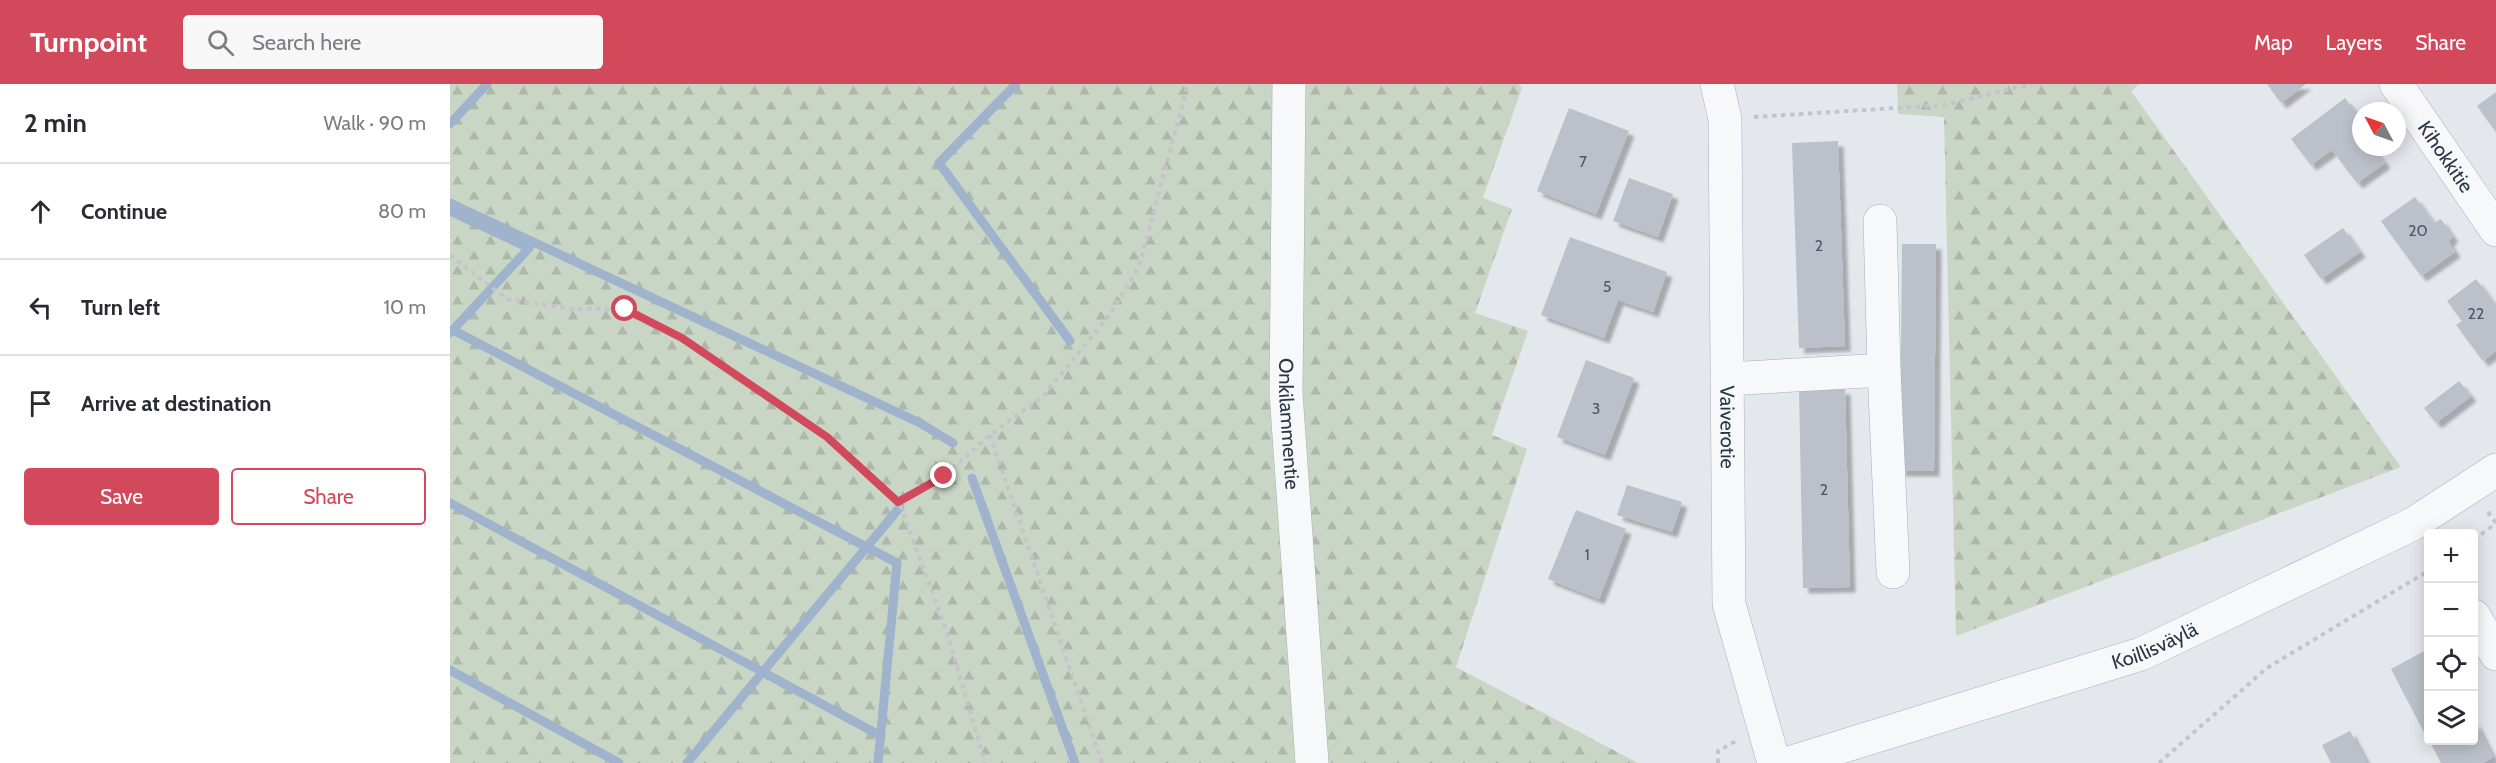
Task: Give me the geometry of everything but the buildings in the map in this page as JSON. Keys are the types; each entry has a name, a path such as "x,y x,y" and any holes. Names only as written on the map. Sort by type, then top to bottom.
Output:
{"street":[{"name":"Onkilammentie","path":"1288,84 1286,393 1312,763"},
{"name":"Vaiverotie","path":"1717,84 1725,119 1729,604 1774,763"},
{"name":"Kihokkitie","path":"2396,84 2496,230"},
{"path":"1880,221 1893,572"},
{"path":"1727,379 1884,370"},
{"name":"Koillisväylä","path":"1789,763 2141,654 2421,534 2496,470"},
{"path":"2478,623 2496,654"}],"path":[{"path":"898,502 944,476 990,435 1054,384 1108,317 1139,267 1188,84"},
{"path":"1725,119 1944,105 2032,84"},
{"path":"450,255 507,299 571,309 625,309 682,338 827,437 898,502 947,632 984,763"},
{"path":"990,435 1101,763"},
{"path":"2478,537 2496,523"},
{"path":"2159,763 2267,668 2424,573"}],"green space":[{"path":"450,84 1519,84 1522,88 1483,198 1512,209 1475,313 1528,331 1492,435 1527,449 1456,667 1638,763 450,763"},
{"path":"1897,84 2139,84 2131,91 2401,467 1956,636 1944,117 1898,114"}],"waterway":[{"path":"450,124 487,84"},
{"path":"1016,84 939,163 1070,341"},
{"path":"450,203 920,423 953,443"},
{"path":"450,211 529,248 450,333"},
{"path":"453,330 897,563 878,763"},
{"path":"972,478 1075,763"},
{"path":"450,503 881,736"},
{"path":"687,763 900,507"},
{"path":"450,670 619,763"}],"route":[{"path":"625,309 682,338 827,437 898,502 944,476"}]}
